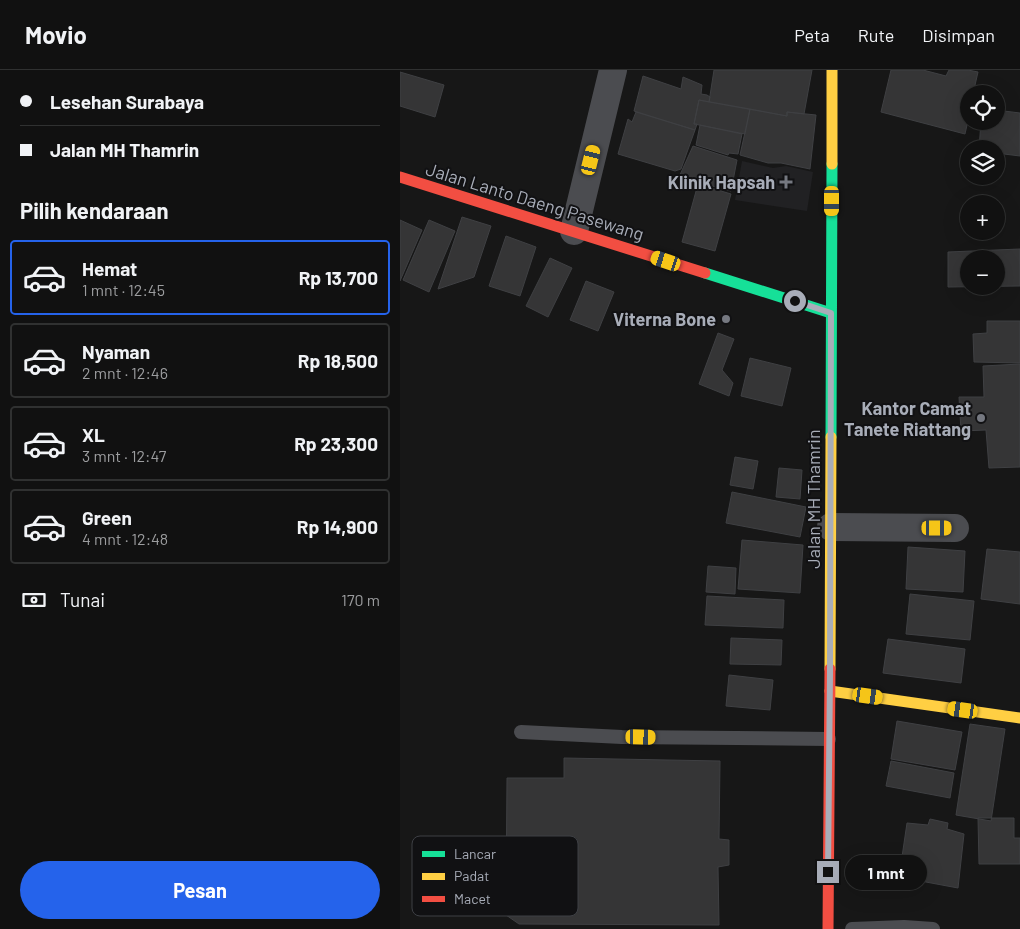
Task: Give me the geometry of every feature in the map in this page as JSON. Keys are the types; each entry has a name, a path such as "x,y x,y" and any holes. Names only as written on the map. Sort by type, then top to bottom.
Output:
{"main road":[{"name":"Jalan MH Thamrin","path":"828,929 832,70"},
{"name":"Jalan Lanto Daeng Pasewang","path":"400,177 831,313"},
{"path":"830,691 1020,718"}],"street":[{"path":"574,231 613,70"},
{"path":"830,527 955,528"}],"lane":[{"path":"520,732 622,736 829,739"},
{"path":"852,929 933,929"}],"shaded area":[{"path":"742,161 773,168 786,166 813,172 807,211 735,200"}],"building":[{"path":"714,70 812,70 804,114 787,112 787,116 709,102"},
{"path":"891,70 923,70 946,76 949,70 978,72 975,85 960,85 960,130 966,130 965,134 881,112"},
{"path":"400,72 444,85 435,117 400,106"},
{"path":"643,76 681,89 683,77 702,85 701,94 710,97 709,102 699,100 694,124 697,124 695,130 634,111"},
{"path":"699,100 750,109 745,134 694,124"},
{"path":"750,109 787,116 787,112 816,115 810,169 781,163 768,163 740,155"},
{"path":"1005,111 1020,113 1020,156 1005,154 1005,140 980,140 980,130 1005,130"},
{"path":"636,112 695,130 681,169 675,171 618,154 628,119 632,122"},
{"path":"700,125 742,134 738,154 729,153 728,155 696,145"},
{"path":"693,146 737,160 731,191 679,177"},
{"path":"698,184 731,194 715,251 682,242"},
{"path":"462,217 491,226 474,277 438,289"},
{"path":"400,220 422,230 400,281"},
{"path":"429,220 455,231 429,292 403,280"},
{"path":"506,236 536,247 520,296 489,286"},
{"path":"1020,249 1020,286 1005,286 1005,250 996,250"},
{"path":"948,252 960,252 960,287 948,287"},
{"path":"550,258 572,268 548,317 526,306"},
{"path":"586,281 614,292 598,331 570,320"},
{"path":"987,321 1020,321 1020,363 974,362 973,334 987,333"},
{"path":"718,333 734,339 722,370 733,383 729,396 699,384"},
{"path":"750,358 791,368 782,406 741,396"},
{"path":"1020,364 1020,467 989,468 986,430 961,431 959,397 984,397 983,366"},
{"path":"735,457 758,461 753,489 730,485"},
{"path":"779,468 802,470 800,499 776,497"},
{"path":"732,492 806,507 800,537 726,523"},
{"path":"742,540 803,545 800,593 738,589"},
{"path":"908,547 965,551 963,592 906,589"},
{"path":"987,549 1020,552 1020,604 981,599"},
{"path":"708,566 736,568 735,594 706,592"},
{"path":"910,594 974,601 970,640 906,634"},
{"path":"707,596 784,600 783,628 705,625"},
{"path":"731,638 782,640 781,665 730,664"},
{"path":"888,639 965,649 961,683 883,673"},
{"path":"729,675 773,680 770,710 726,706"},
{"path":"897,721 962,732 955,770 891,759"},
{"path":"970,724 1005,729 991,821 956,815"},
{"path":"564,758 720,761 719,839 729,840 729,865 718,867 719,925 519,924 507,916 578,916 578,836 507,836 507,778 564,778"},
{"path":"891,761 954,773 950,798 886,786"},
{"path":"978,818 1014,818 1014,838 1020,838 1020,864 979,864"},
{"path":"930,819 948,823 947,829 964,834 958,888 899,877 907,823 928,825"}],"traffic: fast":[{"path":"831,437 832,164"},
{"path":"705,273 831,313"}],"traffic: slow":[{"path":"832,70 832,164"},
{"path":"830,669 831,437"},
{"path":"830,691 1020,718"}],"traffic: jam":[{"path":"400,177 705,273"},
{"path":"828,929 830,669"}],"place":[{"name":"Klinik Hapsah","path":"786,182"},
{"name":"Viterna Bone","path":"726,319"},
{"name":"Kantor Camat Tanete Riattang","path":"981,418"}],"route":[{"path":"795,301 831,313 828,872"}]}
